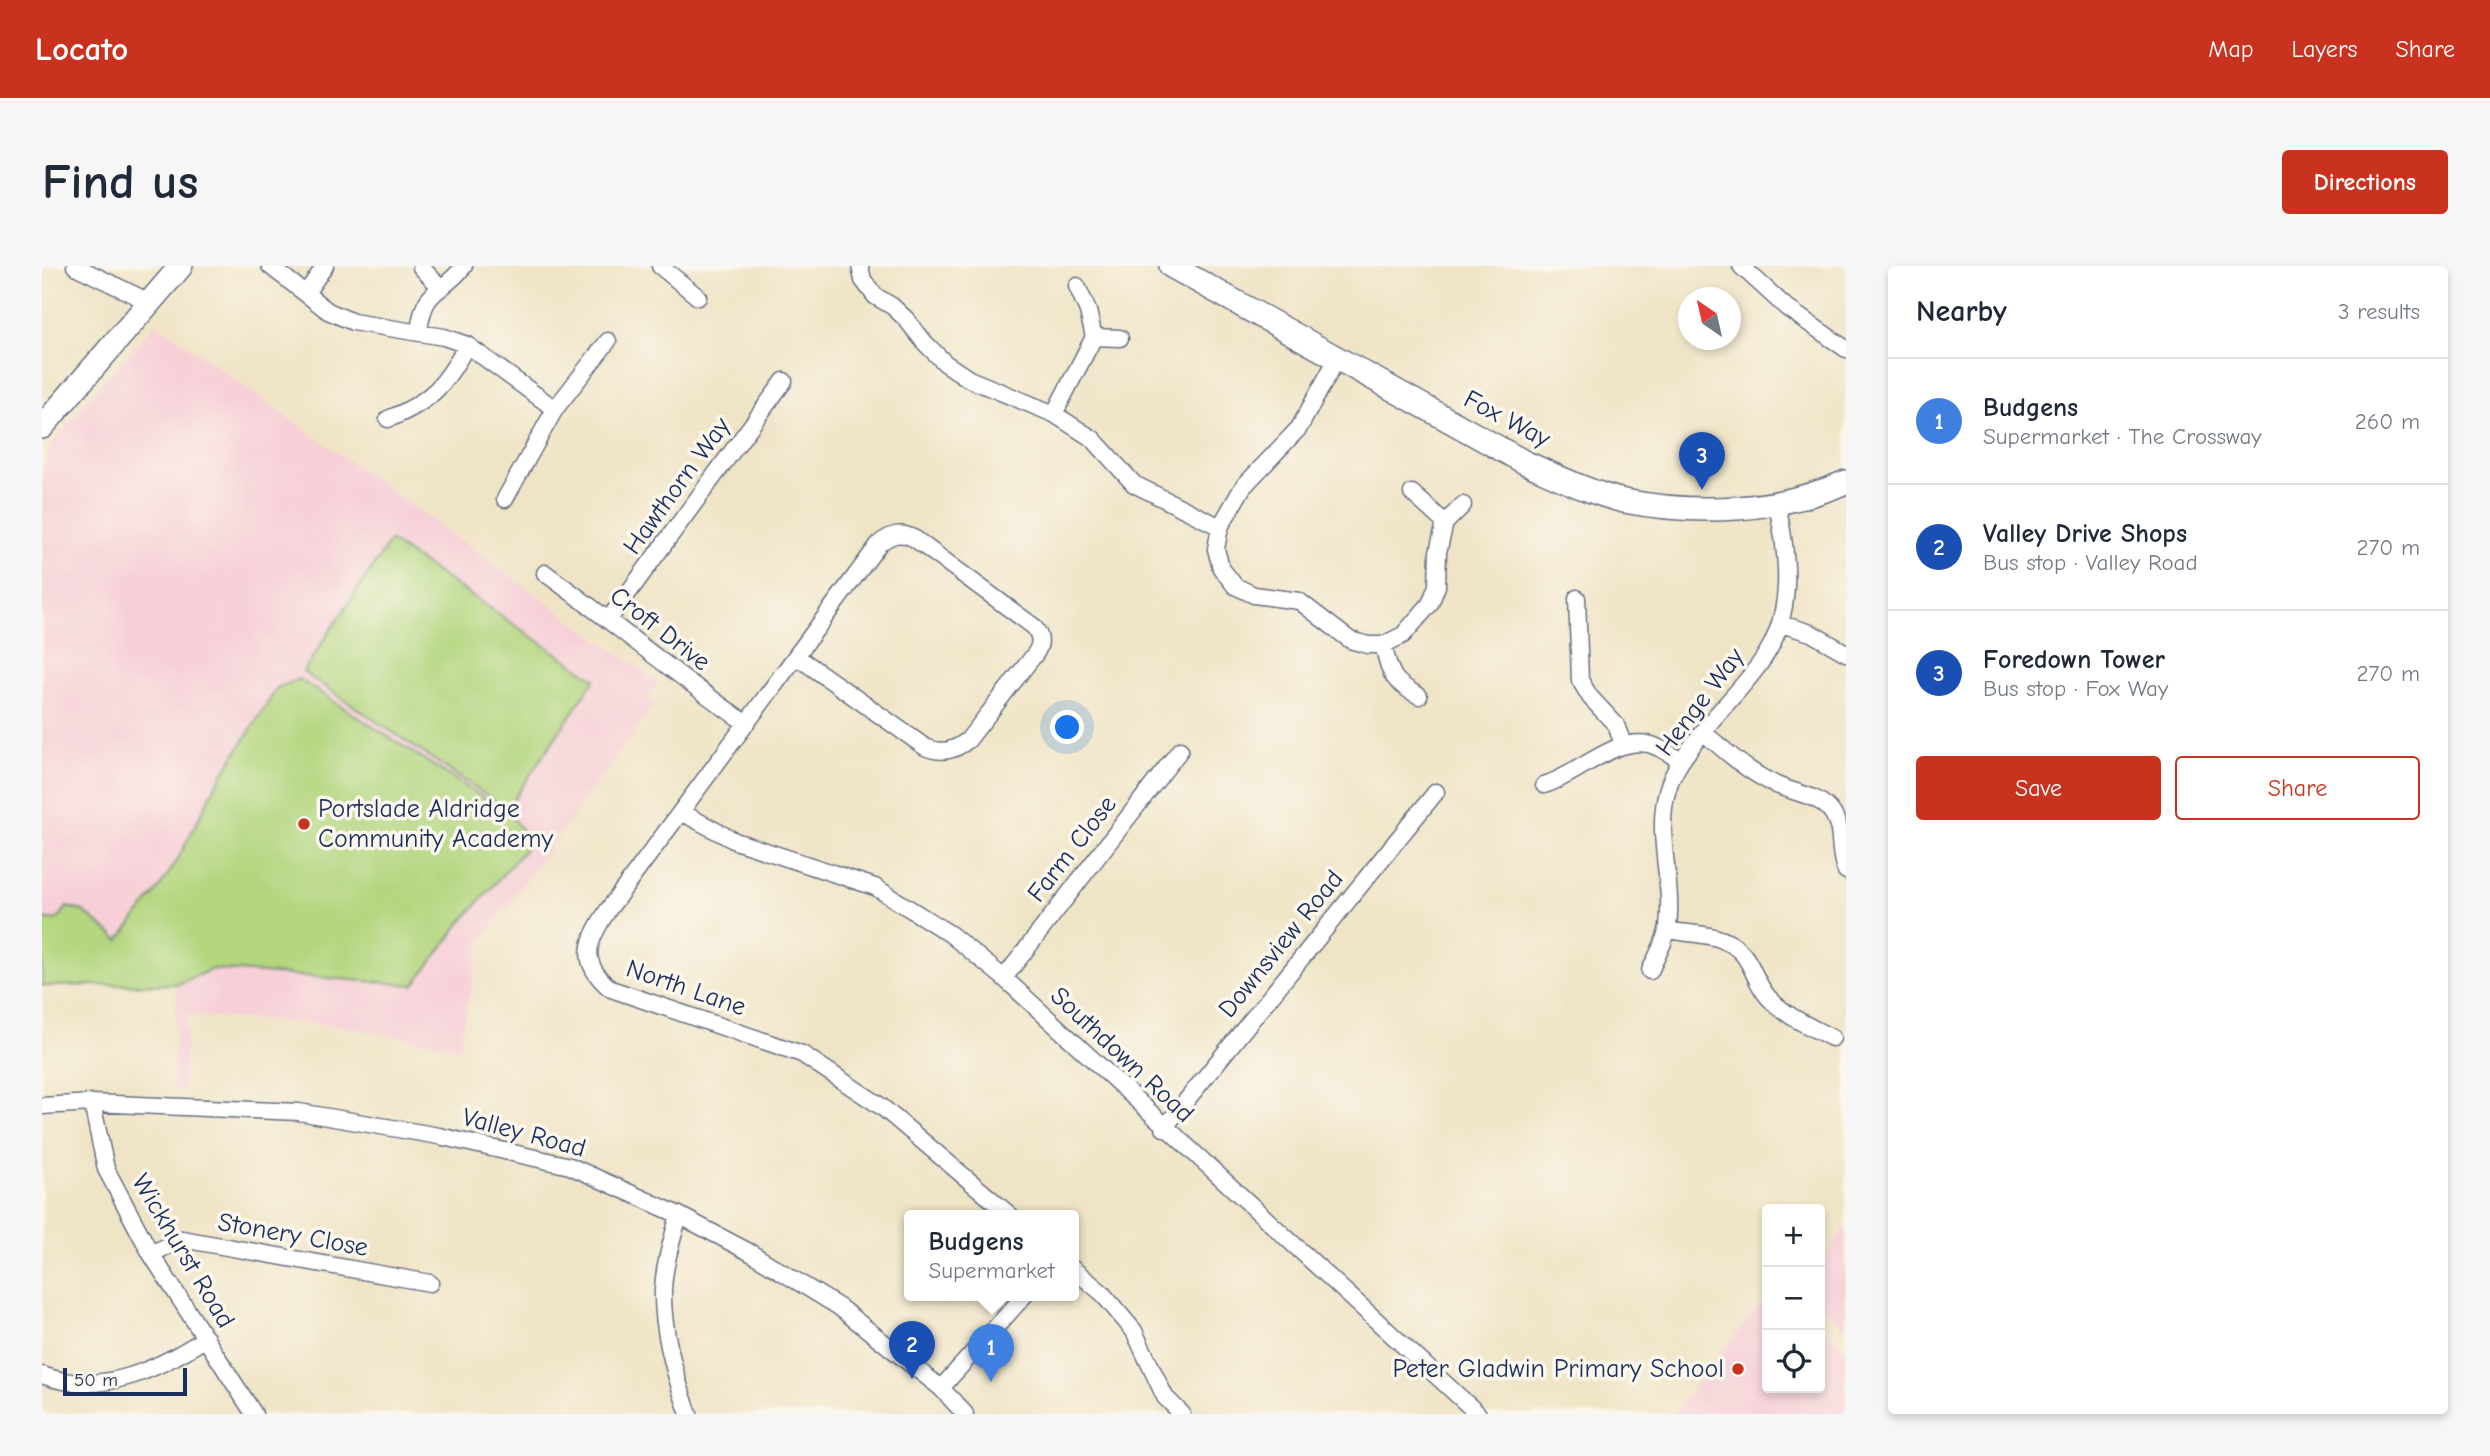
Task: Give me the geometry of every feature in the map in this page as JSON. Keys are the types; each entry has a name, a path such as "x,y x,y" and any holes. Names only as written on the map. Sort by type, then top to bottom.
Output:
{"street":[{"path":"75,266 149,302"},
{"path":"42,427 181,266"},
{"path":"270,266 328,311 353,322 444,337 467,345 555,409"},
{"path":"306,293 325,266"},
{"path":"419,332 421,312 429,298 464,266"},
{"path":"660,266 698,297"},
{"path":"860,266 863,280 875,296 906,319 945,363 969,379 1054,414 1093,439 1134,484 1220,527"},
{"name":"Fox Way","path":"1171,266 1524,462 1623,500 1688,509 1777,504 1822,493 1846,482"},
{"path":"1741,266 1787,308 1846,349"},
{"path":"421,267 440,287"},
{"path":"1054,414 1094,337 1088,311 1077,286"},
{"path":"1094,337 1120,338"},
{"path":"505,499 555,409 608,341"},
{"path":"388,419 411,410 431,396 449,377 467,345"},
{"path":"1338,357 1299,428 1243,487 1220,527 1216,549 1221,568 1235,586 1254,595 1299,601 1350,640 1368,645 1383,645 1403,635 1430,604 1437,586 1438,552 1445,523 1463,505"},
{"name":"Hawthorn Way","path":"609,620 784,381"},
{"path":"1412,493 1445,523"},
{"name":"Henge Way","path":"1650,971 1667,930 1668,887 1662,825 1668,787 1681,761 1764,659 1781,624 1787,581 1786,556 1777,504"},
{"name":"North Lane","path":"796,656 925,747 937,752 958,748 968,740 1035,654 1040,641 1039,633 1033,626 915,539 897,534 887,537 879,544 746,723 595,930 588,948 590,963 597,978 611,989 802,1054 882,1107 1004,1210"},
{"name":"Croft Drive","path":"545,573 746,723"},
{"path":"1577,598 1580,680 1590,697 1616,725 1623,744"},
{"path":"1781,624 1811,634 1845,651"},
{"path":"1383,645 1389,668 1399,685 1419,696"},
{"path":"1703,732 1734,760 1770,783 1824,803 1838,823 1841,861 1846,871"},
{"path":"1544,785 1559,781 1623,744 1647,743 1681,761"},
{"name":"Farm Close","path":"1004,978 1180,750"},
{"name":"Downsview Road","path":"1164,1128 1436,792"},
{"name":"Southdown Road","path":"681,812 735,841 875,887 950,934 1004,978 1478,1414"},
{"path":"1667,930 1729,943 1743,952 1758,983 1783,1012 1832,1038"},
{"name":"Valley Road","path":"42,1106 92,1103 299,1112 439,1136 570,1166 679,1215 751,1253 839,1307 941,1388 965,1414"},
{"name":"Wickhurst Road","path":"92,1103 106,1169 151,1254 254,1414"},
{"path":"679,1215 667,1262 663,1292 667,1330 682,1396 689,1414"},
{"name":"Stonery Close","path":"151,1254 182,1239 430,1283"},
{"path":"1079,1274 1101,1292 1135,1331 1165,1397 1182,1414"},
{"path":"941,1388 1019,1301"},
{"path":"42,1375 84,1384 119,1379 153,1370 206,1338"}],"shaded area":[{"name":"Portslade Aldridge Community Academy","path":"156,323 658,682 646,699 654,705 480,943 459,1047 333,1025 188,1015 183,1091 172,1091 177,984 127,982 42,987 42,473 51,445"},
{"path":"1846,1226 1846,1328 1825,1309 1825,1258"},
{"name":"Peter Gladwin Primary School","path":"1762,1302 1762,1393 1825,1393 1825,1330 1846,1349 1846,1414 1672,1414"}],"green space":[{"path":"390,541 595,679 507,809 303,672"},
{"path":"299,679 510,815 531,842 459,925 414,985 212,969 178,984 42,986 42,920 58,919 67,907 83,911 119,940 178,859 217,783 277,688"}],"place":[{"name":"Foredown Tower","path":"1702,490"},
{"name":"Portslade Aldridge Community Academy","path":"304,824"},
{"name":"Peter Gladwin Primary School","path":"1738,1369"},
{"name":"Valley Drive Shops","path":"912,1379"},
{"name":"Budgens","path":"991,1382"}]}
